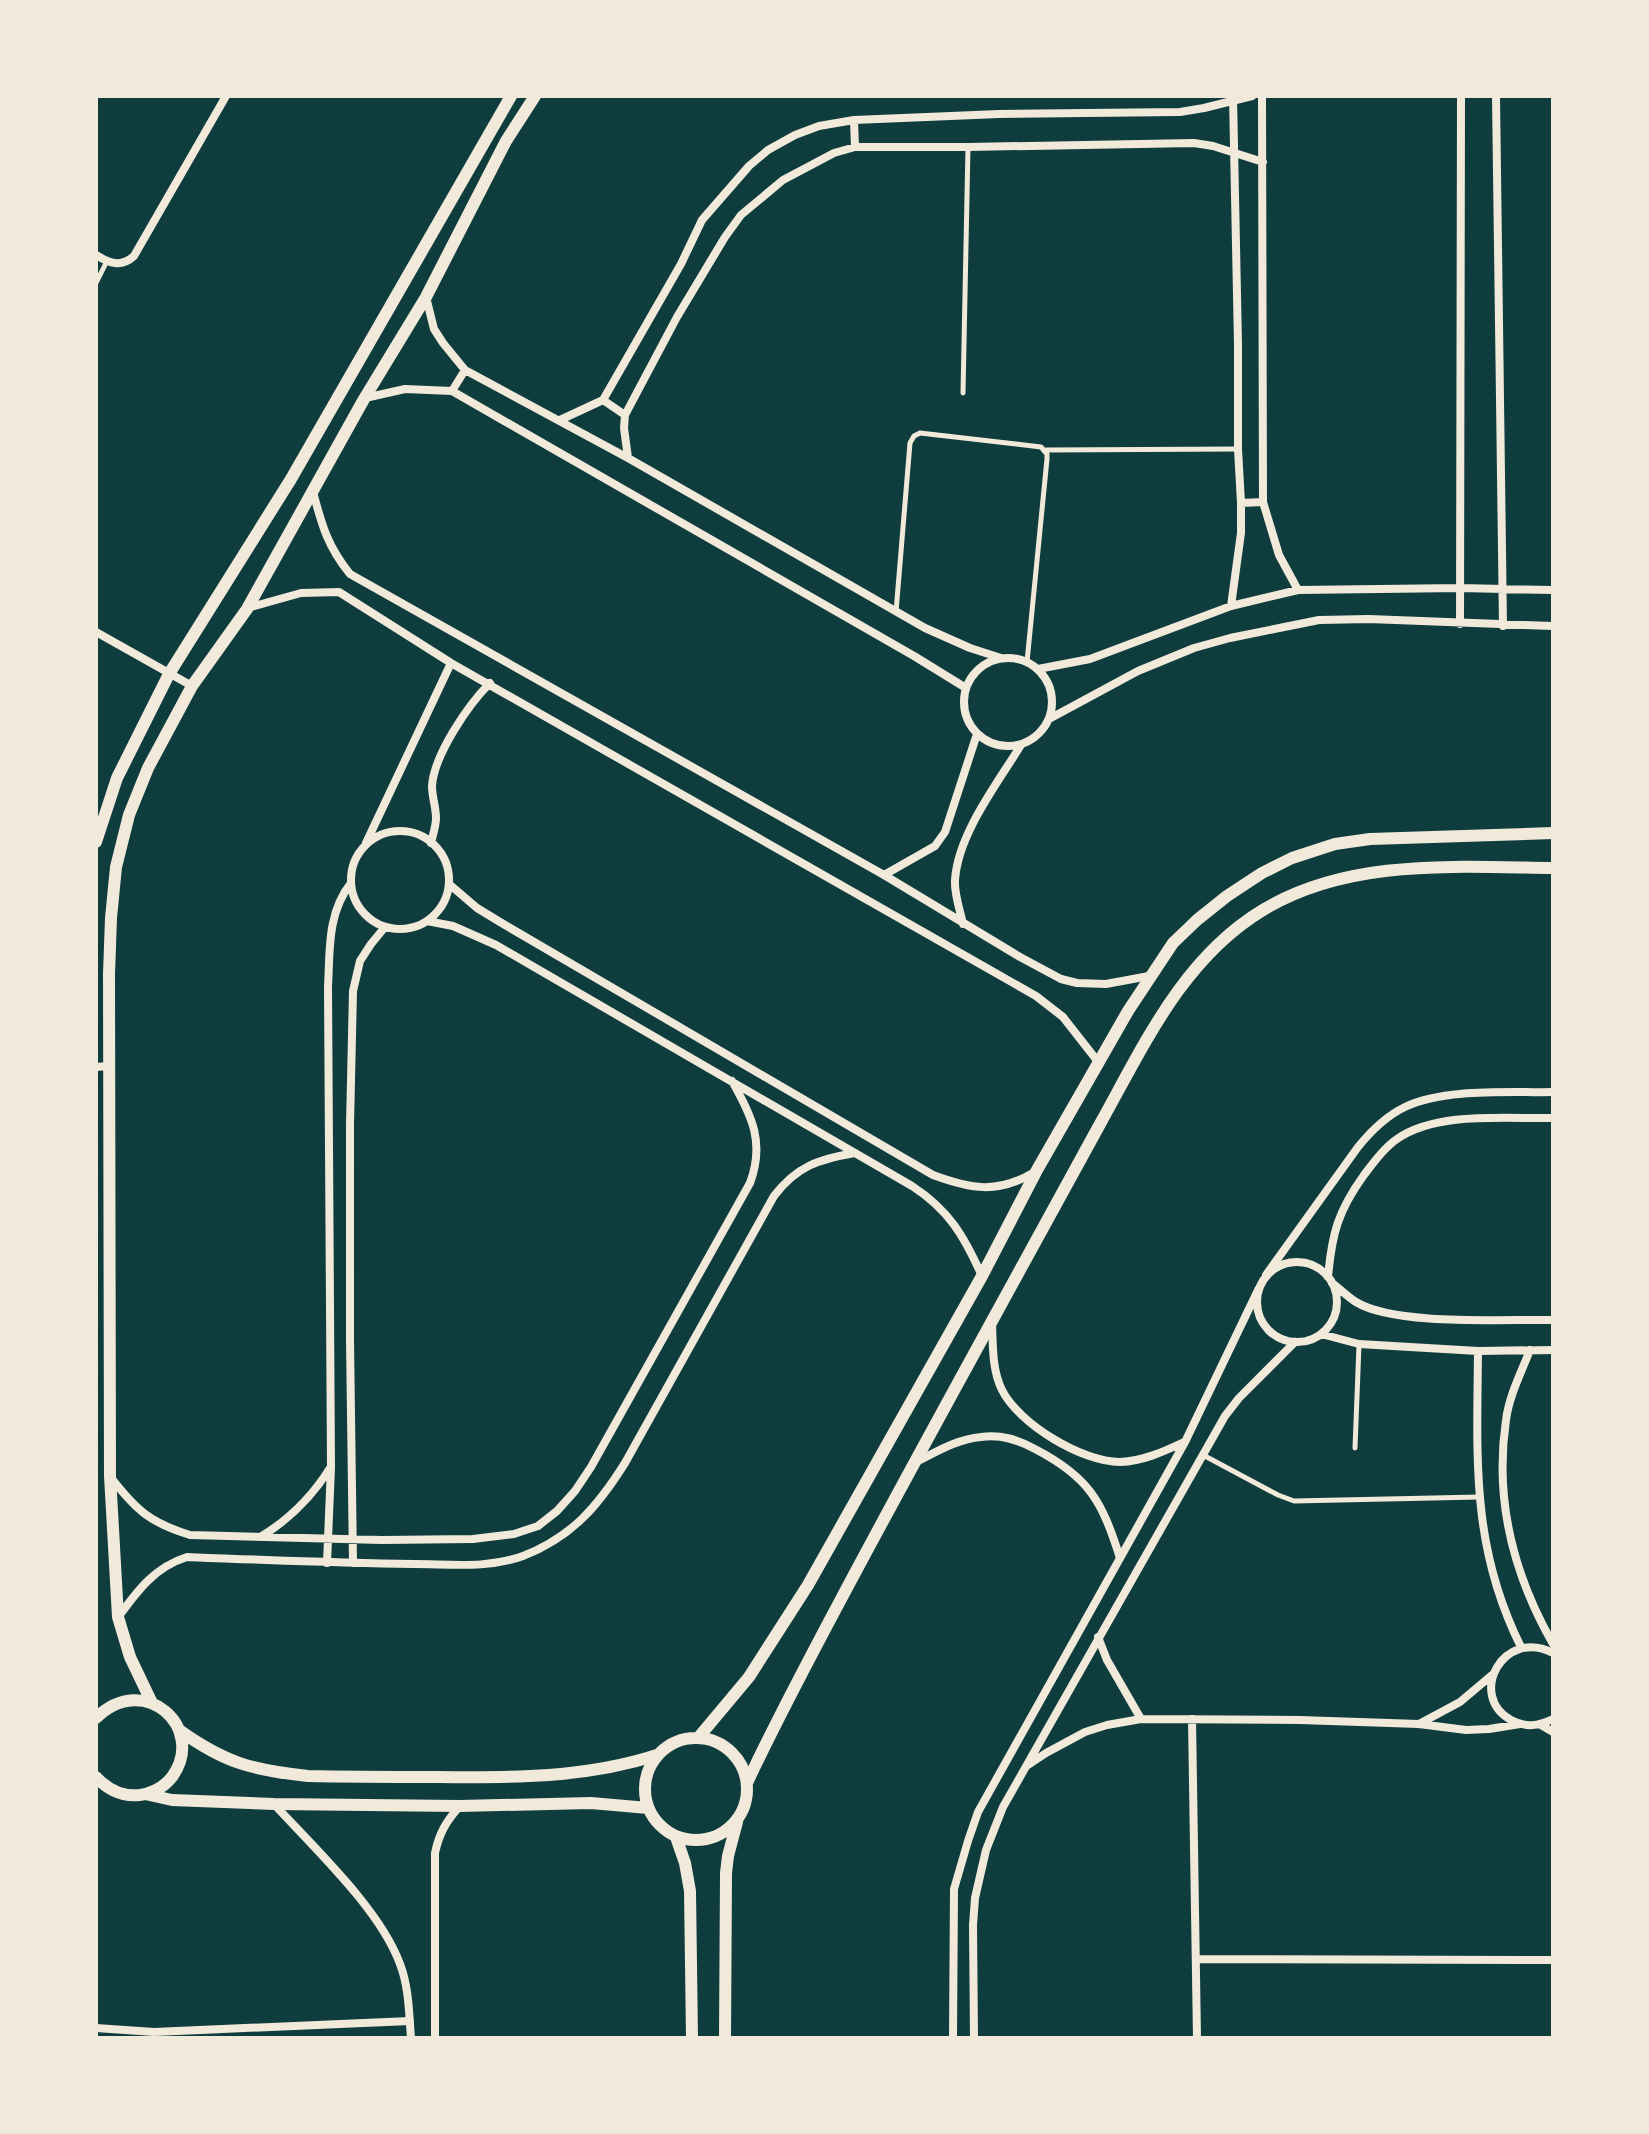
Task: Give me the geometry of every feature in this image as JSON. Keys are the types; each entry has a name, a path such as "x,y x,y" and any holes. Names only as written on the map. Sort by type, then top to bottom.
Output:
{"street":[{"path":"96,255 118,263 134,256 226,96"},
{"path":"96,842 117,778 169,674 291,479 511,96"},
{"path":"152,1703 130,1657 118,1617 110,1476 102,1092 116,867 129,815 148,768 192,686 247,609 364,399 426,297 506,141 535,96"},
{"path":"560,420 603,400 681,264 702,220 749,166 768,150 795,135 819,126 854,120 999,114 1180,112 1252,96"},
{"path":"1262,96 1263,502 1279,555 1298,590"},
{"path":"1460,624 1461,96"},
{"path":"1496,96 1503,626"},
{"path":"1231,606 1241,533 1233,99"},
{"path":"854,120 855,147"},
{"path":"628,458 625,415 677,317 725,237 741,215 783,180 834,153 855,147 1194,143 1263,162"},
{"path":"426,297 434,329 465,370 628,458 946,639 1001,658 1027,662 1038,669 1047,680 1052,706 1042,731 1033,740 1021,745 1005,747 990,743 977,734 968,720 964,705 966,688 974,674 986,664 1001,658"},
{"path":"452,391 465,370"},
{"path":"364,399 405,389 452,391 966,688"},
{"path":"603,400 625,415"},
{"path":"312,491 330,547 350,574 884,875 1061,979 1106,984 1149,976"},
{"path":"1241,503 1263,502"},
{"path":"339,592 350,574"},
{"path":"1038,669 1090,659 1231,606 1298,590 1553,590"},
{"path":"247,609 301,593 339,592 451,663 1036,996 1063,1017 1099,1063"},
{"path":"1049,719 1138,671 1194,648 1319,620 1553,626"},
{"path":"96,632 192,686"},
{"path":"366,844 376,837 399,831 410,832 431,843 448,870 449,884 438,911 414,927 385,927 371,921 361,910 351,883 357,855 366,844 451,663"},
{"path":"431,843 436,815 432,787 435,769 445,746 490,683"},
{"path":"884,875 935,846 945,832 977,734"},
{"path":"963,924 954,882 964,843 978,814 1021,745"},
{"path":"698,1738 749,1677 792,1612 982,1276 1037,1170 1149,976 1173,943 1197,920 1250,880 1292,858 1335,844 1370,839 1553,833"},
{"path":"747,1783 742,1766 730,1751 715,1742 698,1738 682,1739 657,1755 648,1771 644,1790 648,1808 655,1820 676,1837 692,1841 710,1839 725,1832 737,1820 744,1808 747,1783 786,1703 913,1463 1152,1031 1179,989 1212,948 1264,910 1302,890 1337,879 1416,869 1553,868"},
{"path":"327,1563 331,1467 328,987 334,918 339,899 351,883"},
{"path":"449,884 477,908 505,925 933,1175 957,1184 998,1187 1017,1182 1037,1170"},
{"path":"427,921 453,926 496,945 912,1186 942,1208 968,1244 982,1276"},
{"path":"353,1563 350,1125 353,991 365,952 385,927"},
{"path":"110,1476 143,1514 165,1528 190,1535 473,1539 514,1534 538,1526 575,1491 591,1467 750,1183 757,1166 758,1147 747,1107 732,1081"},
{"path":"953,2038 954,1889 968,1841 985,1800 1185,1442 1266,1275 1358,1147 1390,1115 1407,1106 1454,1094 1553,1092"},
{"path":"797,1118 805,1100"},
{"path":"1259,1288 1257,1302 1260,1317 1268,1330 1280,1339 1308,1341 1321,1334 1333,1320 1337,1301 1330,1280 1332,1238 1338,1220 1353,1191 1383,1151 1416,1129 1442,1122 1553,1118"},
{"path":"118,1617 155,1573 170,1562 187,1557 494,1565 549,1544 593,1510 625,1463 779,1189 797,1171 812,1163 855,1153"},
{"path":"1266,1275 1277,1266 1305,1262 1318,1267 1357,1303 1378,1311 1434,1318 1553,1320"},
{"path":"992,1321 995,1371 1003,1392 1015,1409 1066,1446 1091,1457 1117,1462 1141,1460 1185,1442"},
{"path":"1321,1334 1359,1344 1478,1351 1553,1350"},
{"path":"974,2038 975,1898 986,1850 1003,1807 1225,1416 1295,1342"},
{"path":"1530,1350 1506,1418 1503,1494 1509,1536 1523,1584 1553,1644"},
{"path":"1478,1351 1479,1497 1489,1565 1509,1623 1521,1647"},
{"path":"913,1463 959,1441 983,1436 1004,1437 1027,1445 1077,1476 1092,1493 1120,1558"},
{"path":"262,1536 283,1523 301,1506 318,1488 331,1467"},
{"path":"1098,1637 1107,1660 1141,1719"},
{"path":"1553,1653 1537,1646 1521,1647 1509,1653 1499,1662 1493,1674 1492,1690 1496,1705 1506,1717 1520,1724 1541,1725 1553,1719"},
{"path":"1419,1724 1460,1702 1493,1674"},
{"path":"96,1718 107,1707 121,1701 136,1699 152,1703 173,1719 182,1744 177,1770 158,1790 133,1796 120,1794 102,1790 96,1777"},
{"path":"1025,1767 1085,1732 1141,1719 1419,1724 1466,1730 1520,1724"},
{"path":"1192,1719 1197,2038"},
{"path":"1541,1725 1553,1732"},
{"path":"179,1730 207,1750 231,1761 251,1768 308,1776 509,1778 599,1770 657,1755"},
{"path":"145,1794 172,1800 274,1804 460,1806 591,1803 648,1808"},
{"path":"274,1804 358,1898 387,1937 401,1965 411,2038"},
{"path":"435,2038 435,1853 443,1828 460,1806"},
{"path":"725,2038 726,1873 737,1820"},
{"path":"676,1837 690,1891 692,2038"},
{"path":"1197,1959 1553,1960"},
{"path":"96,2028 154,2032 410,2021"}],"lane":[{"path":"963,393 968,147"},
{"path":"96,283 107,261"},
{"path":"896,612 910,443 920,433 1045,450 1238,449"},
{"path":"1027,662 1047,459 1045,450"},
{"path":"1355,1448 1359,1344"},
{"path":"1203,1455 1294,1501 1479,1497"}]}
